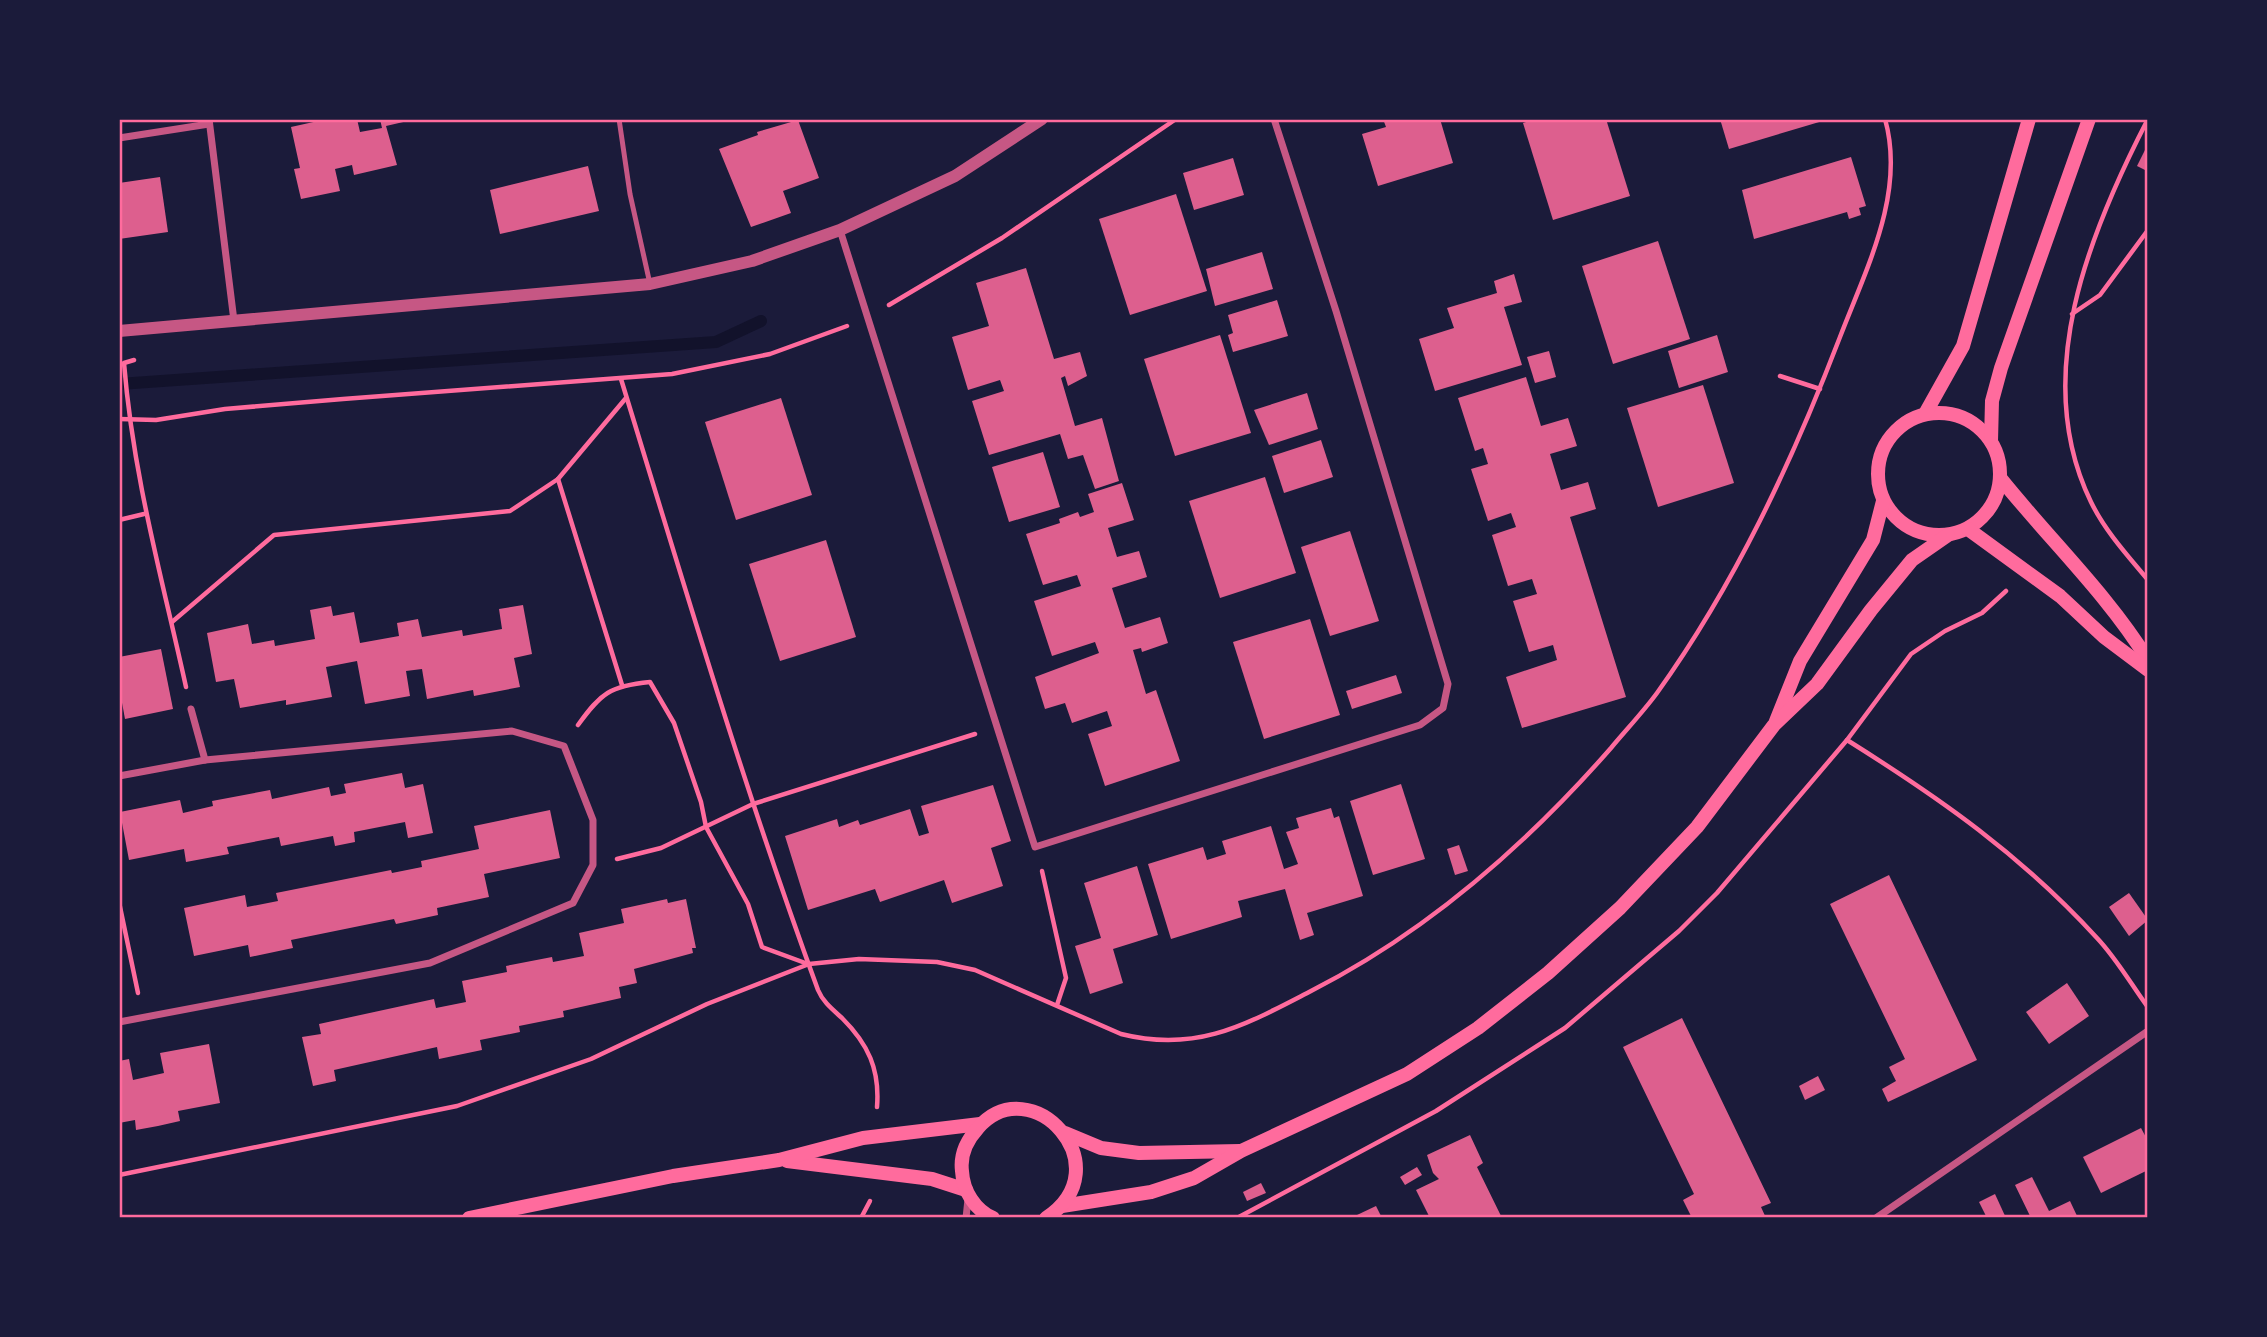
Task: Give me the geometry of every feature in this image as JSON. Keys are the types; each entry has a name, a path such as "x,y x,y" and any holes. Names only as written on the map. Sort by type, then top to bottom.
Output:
{"main road":[{"path":"1925,414 1963,346 2029,119"},
{"path":"1992,441 1992,401 2001,368 2089,119"},
{"path":"1944,412 1963,417 1979,426 1992,441 1999,458 2001,479 1996,499 1984,516 1968,529 1948,535 1927,535 1908,528 1894,516 1884,501 1878,483 1878,465 1883,448 1900,426 1925,414 1944,412"},
{"path":"2001,479 2051,541 2121,618 2148,660"},
{"path":"1774,725 1800,662 1873,540 1884,501"},
{"path":"1968,529 2060,596 2105,637 2148,670"},
{"path":"1046,1218 1062,1206 1173,1185 1194,1178 1241,1151 1407,1074 1478,1028 1548,973 1620,908 1697,827 1774,725 1817,684 1871,610 1912,561 1948,535"},
{"path":"470,1218 673,1176 779,1160 863,1138 980,1124 1009,1111 1025,1110 1054,1122 1065,1133 1101,1148 1139,1153 1241,1151"},
{"path":"980,1124 969,1138 962,1154 961,1172 967,1192 977,1206 993,1218"},
{"path":"1062,1206 1075,1178 1076,1162 1065,1133"},
{"path":"779,1160 932,1179 967,1192"}],"street":[{"path":"119,331 650,284 752,261 840,230 955,176 1042,119"},
{"path":"840,230 1035,847 1420,726 1443,708 1448,684 1336,311 1275,119"},
{"path":"119,138 209,122 234,321"},
{"path":"191,709 205,760"},
{"path":"119,776 205,760 513,731 564,746 593,820 593,865 573,903 430,963 119,1022"},
{"path":"1876,1218 2148,1031"},
{"path":"966,1218 967,1192"}],"lane":[{"path":"619,119 629,194 650,284"}],"path":[{"path":"119,419 128,421 343,398 621,379 714,368 770,354 869,317 1002,238 1175,119"},
{"path":"119,1175 457,1106 591,1059 706,1004 809,964 859,959 937,962 975,970 1121,1034 1146,1040 1180,1042 1244,1026 1342,975 1425,921 1513,847 1575,789 1656,695 1721,594 1772,496 1820,390 1875,247 1888,198 1890,138 1885,119"},
{"path":"2148,119 2101,224 2072,314 2065,365 2066,413 2077,468 2091,503 2148,580"},
{"path":"2072,314 2100,295 2148,230"},
{"path":"159,328 158,351 124,363 128,421 144,514 191,709"},
{"path":"1780,376 1820,390"},
{"path":"621,379 753,804 809,964 822,998 862,1038 867,1048 876,1067 877,1107"},
{"path":"172,622 274,535 510,511 558,479 627,398"},
{"path":"558,479 622,685"},
{"path":"119,520 144,514"},
{"path":"564,746 598,696 622,685 650,682 674,723 701,802 706,827 748,904 762,947 809,964"},
{"path":"593,865 661,848 753,804 997,727"},
{"path":"1847,740 1947,803 2011,852 2098,939 2148,1007"},
{"path":"1035,847 1066,978 1057,1004"},
{"path":"119,902 143,1017"},
{"path":"861,1218 870,1200"}],"building":[{"path":"327,119 357,119 360,132 382,128 380,119 412,120 386,126 397,165 354,175 352,165 335,169 340,191 301,199 294,169 300,168 291,127"},
{"path":"1383,119 1440,119 1453,163 1378,186 1362,134 1386,127"},
{"path":"1534,119 1606,119 1630,196 1553,220 1523,123"},
{"path":"1720,119 1826,119 1826,120 1729,149"},
{"path":"798,120 819,178 783,191 791,213 751,227 719,149 758,135 757,132"},
{"path":"2148,144 2148,164 2145,170 2137,166"},
{"path":"1851,157 1866,206 1859,208 1861,215 1849,219 1847,212 1754,239 1742,190"},
{"path":"1233,158 1244,195 1194,210 1183,173"},
{"path":"588,166 599,211 500,234 490,190"},
{"path":"160,177 168,232 119,239 119,183"},
{"path":"1176,194 1207,291 1130,315 1099,219"},
{"path":"1658,241 1690,339 1613,364 1582,266"},
{"path":"1262,252 1273,289 1215,306 1206,269"},
{"path":"1026,268 1054,359 1080,352 1087,376 1068,386 1065,376 1061,378 1075,426 1102,418 1119,481 1095,489 1083,455 1068,459 1060,434 989,455 972,401 1004,391 1000,380 968,390 952,337 989,326 976,283"},
{"path":"1514,274 1522,302 1504,307 1522,365 1435,391 1419,339 1454,328 1447,308 1497,293 1494,281"},
{"path":"1277,300 1288,336 1233,352 1228,335 1233,333 1228,315"},
{"path":"1220,335 1251,433 1175,456 1144,359"},
{"path":"1717,335 1728,372 1679,388 1668,351"},
{"path":"1549,351 1556,377 1535,383 1527,357"},
{"path":"1526,377 1541,426 1568,418 1577,446 1550,454 1561,490 1588,482 1596,509 1570,517 1626,697 1522,728 1506,677 1557,660 1553,645 1529,652 1513,601 1537,594 1532,579 1508,586 1492,535 1516,527 1511,513 1488,521 1471,469 1488,464 1483,448 1475,451 1458,398"},
{"path":"1703,385 1734,483 1658,507 1627,408"},
{"path":"1307,393 1318,429 1269,445 1254,410"},
{"path":"781,398 812,495 736,520 705,422"},
{"path":"1321,440 1333,477 1284,493 1272,456"},
{"path":"1043,452 1060,507 1009,522 992,467"},
{"path":"1265,477 1296,573 1220,598 1189,501"},
{"path":"1122,483 1134,520 1108,528 1117,557 1139,551 1147,577 1112,588 1125,628 1160,617 1168,643 1142,652 1141,648 1133,650 1146,694 1156,690 1180,761 1105,786 1088,734 1112,726 1107,711 1072,723 1065,703 1045,709 1035,677 1099,653 1095,642 1052,656 1034,601 1081,586 1077,575 1043,585 1026,534 1060,523 1059,519 1078,512 1080,517 1094,512 1088,494"},
{"path":"1350,531 1379,621 1330,636 1301,547"},
{"path":"826,540 856,637 780,661 749,564"},
{"path":"523,605 532,654 514,658 520,687 474,696 473,690 427,699 422,669 406,671 410,696 365,704 357,661 326,667 332,697 286,705 286,700 240,708 234,679 216,682 207,633 248,624 252,644 274,640 275,646 315,639 310,610 331,606 333,616 354,612 360,643 399,636 397,623 418,619 422,637 462,630 463,636 502,629 499,609"},
{"path":"1310,619 1340,715 1264,739 1233,642"},
{"path":"161,649 173,709 125,719 119,686 119,657"},
{"path":"1396,675 1402,693 1352,709 1346,691"},
{"path":"402,773 405,788 423,784 433,833 408,838 405,822 354,832 355,842 335,846 333,836 281,846 279,837 227,847 229,854 186,862 184,849 129,860 120,812 180,800 183,813 213,806 212,801 270,790 272,799 329,787 331,796 346,793 344,784"},
{"path":"1401,784 1425,859 1373,875 1350,801"},
{"path":"993,785 1011,841 991,848 1003,886 952,903 944,880 880,902 875,889 808,910 785,836 837,819 839,827 858,820 860,825 910,809 919,836 929,833 921,806"},
{"path":"1331,808 1334,818 1339,816 1363,896 1307,913 1314,935 1300,940 1285,889 1238,901 1242,917 1171,939 1148,864 1203,847 1207,860 1226,854 1222,841 1271,826 1284,869 1298,864 1286,832 1299,828 1296,818"},
{"path":"550,810 560,858 484,874 489,897 437,908 438,915 396,924 394,919 291,940 293,948 250,957 248,945 194,956 184,908 245,895 247,907 278,901 276,893 391,870 392,873 422,867 421,861 479,849 474,826"},
{"path":"1459,845 1468,871 1455,875 1447,849"},
{"path":"1137,866 1158,935 1113,949 1123,983 1090,994 1075,946 1101,938 1084,883"},
{"path":"1889,875 1977,1060 1888,1102 1882,1089 1896,1081 1889,1067 1905,1059 1830,904"},
{"path":"2129,893 2148,920 2129,936 2109,907"},
{"path":"667,899 668,903 686,899 696,948 692,948 693,953 634,969 637,983 619,987 621,998 563,1011 564,1017 519,1026 520,1032 480,1040 482,1050 439,1059 437,1047 334,1070 336,1081 313,1086 302,1037 321,1034 319,1024 434,999 436,1008 466,1002 462,981 507,972 506,966 552,957 553,962 584,956 579,933 624,923 621,909"},
{"path":"2067,983 2089,1016 2049,1044 2026,1012"},
{"path":"1682,1018 1771,1203 1761,1207 1766,1218 1692,1218 1683,1200 1694,1194 1623,1047"},
{"path":"209,1044 220,1103 178,1111 180,1121 158,1126 136,1130 135,1120 119,1123 119,1061 129,1059 133,1080 164,1073 160,1053"},
{"path":"1818,1076 1825,1090 1805,1100 1799,1086"},
{"path":"2141,1128 2148,1141 2148,1170 2101,1193 2083,1157"},
{"path":"1470,1135 1483,1163 1477,1167 1502,1218 1430,1218 1416,1190 1439,1179 1433,1173 1427,1155"},
{"path":"1417,1167 1422,1175 1405,1185 1400,1177"},
{"path":"2032,1177 2049,1211 2070,1201 2078,1218 2031,1218 2015,1185"},
{"path":"1261,1183 1266,1193 1247,1201 1243,1192"},
{"path":"1995,1194 2006,1218 1987,1218 1979,1202"},
{"path":"1376,1206 1381,1216 1359,1218 1357,1215"}],"waterway":[{"path":"119,384 716,342 761,321"}]}
